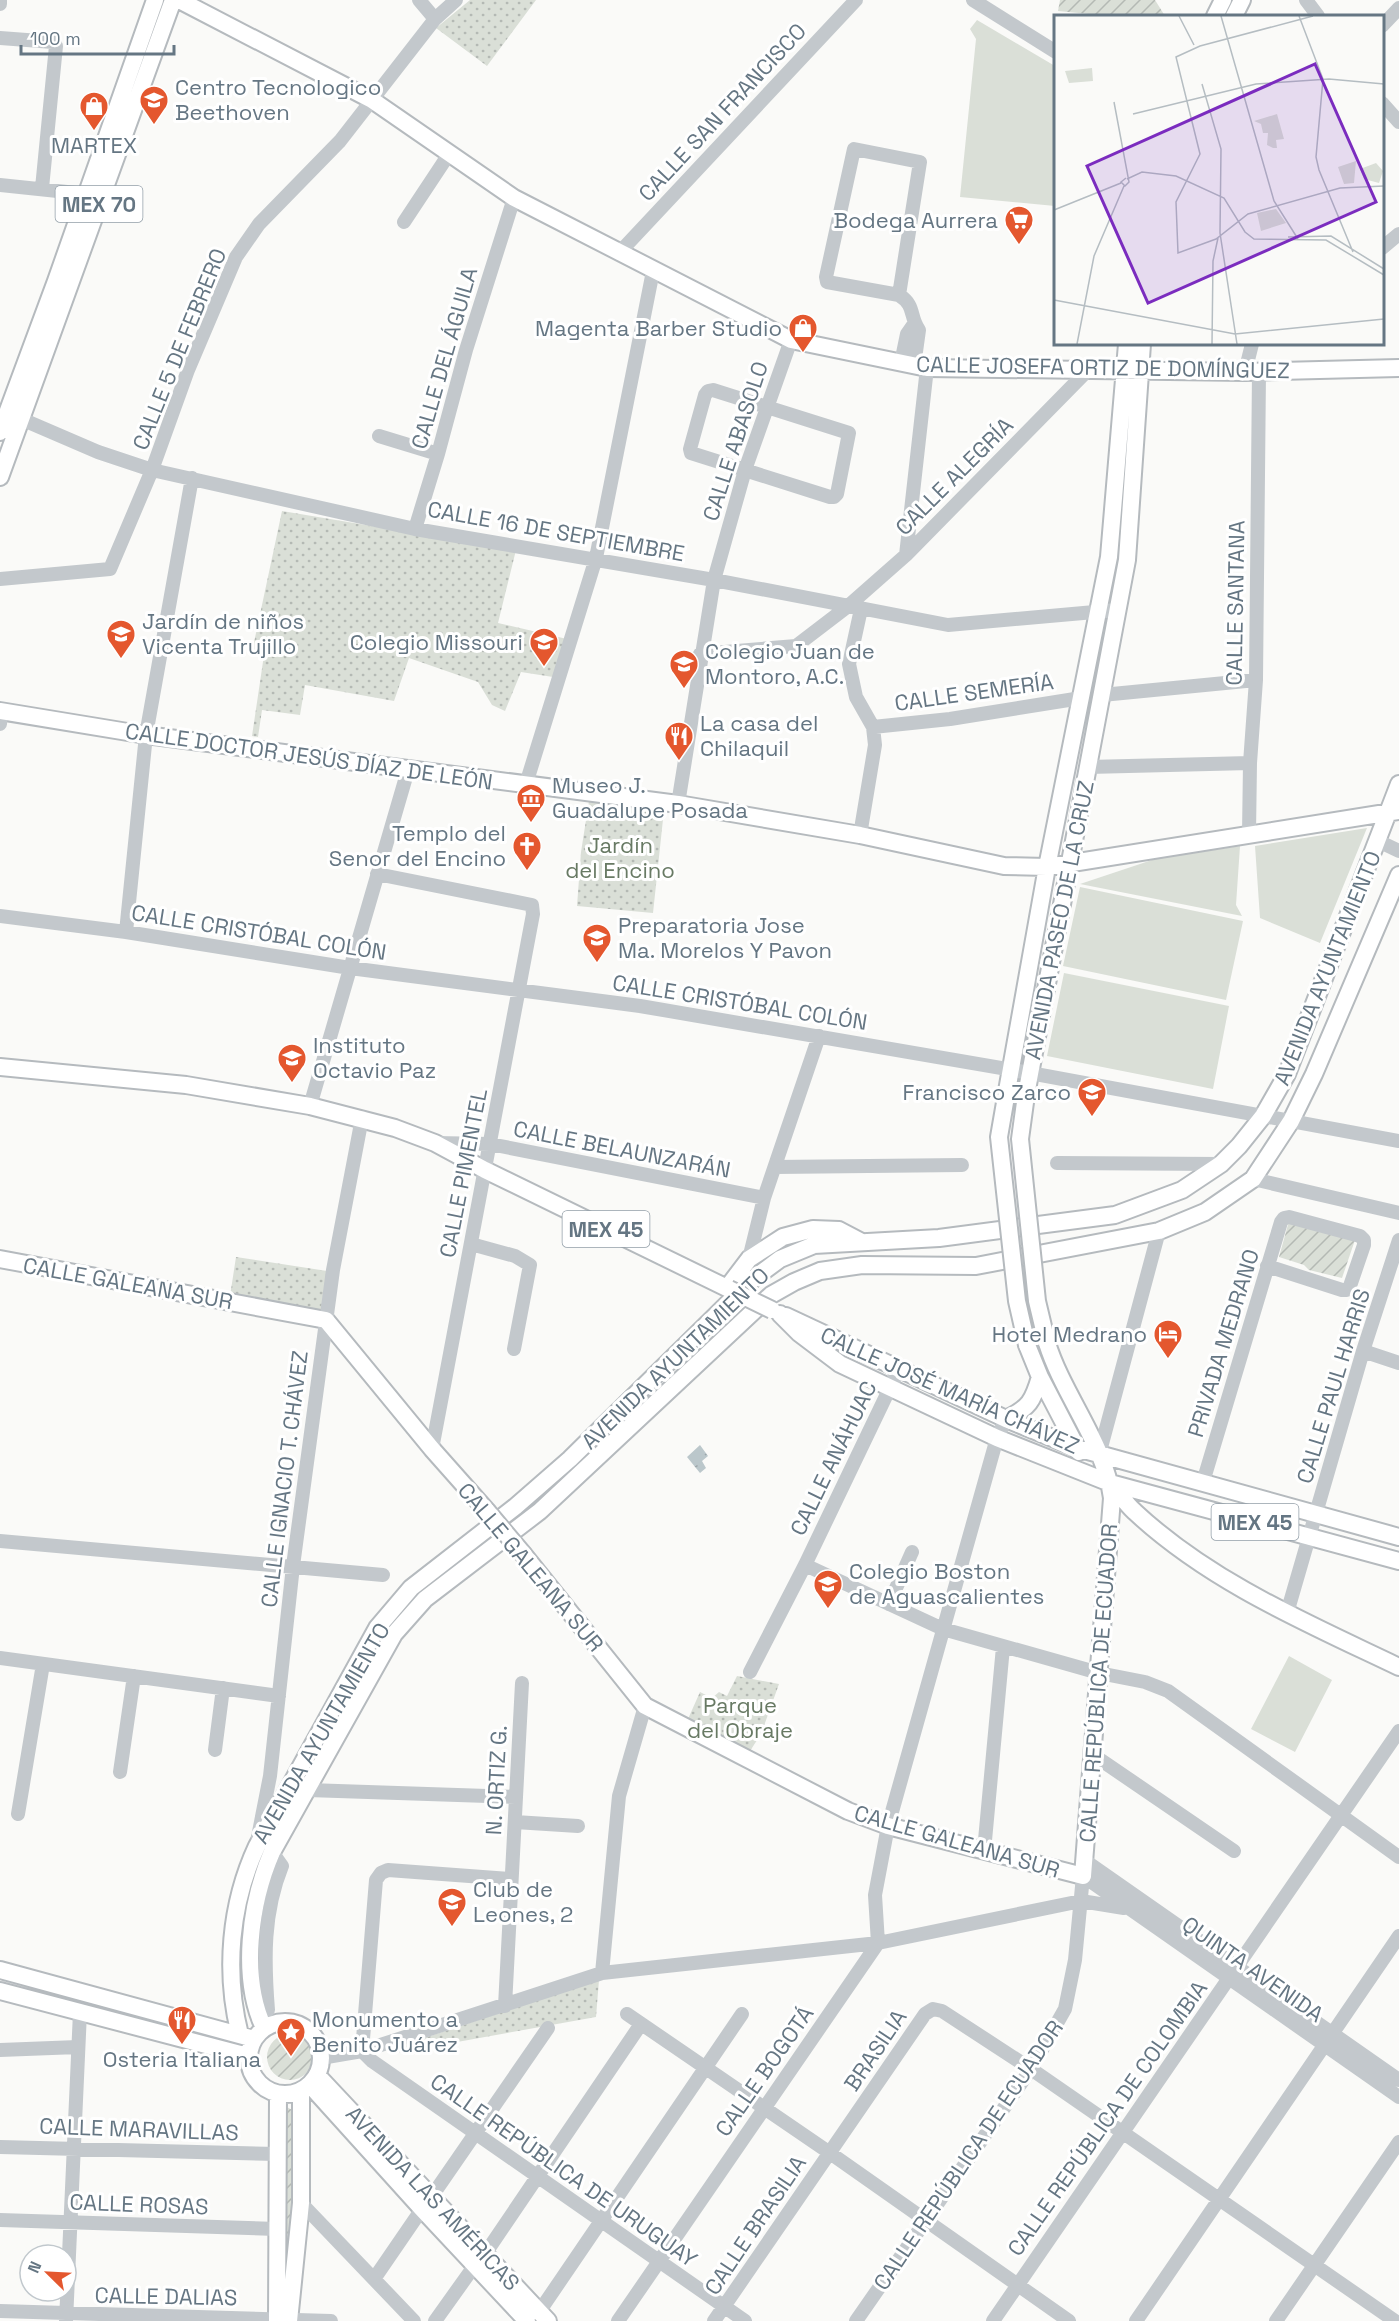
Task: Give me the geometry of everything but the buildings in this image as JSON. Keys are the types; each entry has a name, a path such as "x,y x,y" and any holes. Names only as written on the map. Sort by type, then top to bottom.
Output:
{"main road":[{"name":"MEX 70","path":"0,477 9,414 155,0"},
{"name":"MEX 70","path":"0,432 173,0"},
{"name":"CALLE JOSEFA ORTIZ DE DOMÍNGUEZ","path":"178,0 372,100 514,198 791,340 914,366 1087,371 1252,372 1399,368"},
{"path":"1216,15 1223,0"},
{"path":"1234,15 1242,0"},
{"name":"AVENIDA PASEO DE LA CRUZ","path":"1110,1483 1099,1455 1060,1378 1047,1343 1037,1300 1020,1139 1030,1073 1127,560 1133,371 1127,345"},
{"name":"AVENIDA PASEO DE LA CRUZ","path":"1093,1476 1040,1377 1027,1345 1017,1301 999,1137 1047,867 1109,557 1133,371 1142,345"},
{"name":"CALLE DOCTOR JESÚS DÍAZ DE LEÓN","path":"0,716 678,804 860,835 1004,866 1047,867 1394,812"},
{"name":"AVENIDA AYUNTAMIENTO","path":"254,2030 251,1976 253,1922 265,1849 377,1628 411,1588 515,1507 570,1459 753,1278 780,1259 814,1245 939,1238 1115,1215 1182,1190 1221,1164 1263,1116 1287,1074 1378,841 1394,812 1399,784"},
{"name":"AVENIDA AYUNTAMIENTO","path":"254,2030 232,1979 234,1920 240,1889 265,1849 308,1790 394,1634 425,1599 540,1511 771,1296 794,1281 820,1271 862,1265 976,1266 1159,1231 1205,1212 1253,1179 1291,1121 1314,1074 1399,875"},
{"name":"CALLE JOSÉ MARÍA CHÁVEZ","path":"0,1067 186,1085 310,1106 362,1118 435,1143 485,1170 776,1312 1006,1419 1077,1448 1399,1536"},
{"path":"728,1288 749,1258 783,1237 813,1229 839,1230 861,1242"},
{"name":"CALLE GALEANA SUR","path":"0,1259 326,1320 432,1449 524,1555 645,1706 848,1811 888,1826 984,1851 1084,1868"},
{"name":"CALLE JOSÉ MARÍA CHÁVEZ","path":"776,1312 799,1334 840,1364 997,1438 1110,1483 1399,1561"},
{"path":"1006,1419 1023,1410 1034,1397 1040,1377"},
{"path":"1110,1483 1133,1511 1175,1545 1229,1583 1399,1668"},
{"name":"CALLE REPÚBLICA DE ECUADOR","path":"1084,1868 1112,1498 1110,1483"},
{"path":"0,1970 254,2030 280,2022 297,2024 312,2034 320,2049 321,2058 309,2084 301,2203 284,2320"},
{"path":"0,1991 248,2056"},
{"path":"254,2030 248,2056 251,2073 262,2087 278,2094 293,2094 309,2084"},
{"name":"AVENIDA LAS AMÉRICAS","path":"309,2084 538,2318"},
{"path":"278,2094 277,2229 284,2320"}],"street":[{"path":"420,0 435,19"},
{"name":"CALLE 5 DE FEBRERO","path":"0,579 110,569 152,470 188,370 236,256 260,224 340,141 435,19 456,0"},
{"name":"CALLE SAN FRANCISCO","path":"619,252 856,0"},
{"path":"973,0 1054,51"},
{"path":"1306,0 1317,15"},
{"path":"1384,25 1399,8"},
{"path":"0,38 52,42 56,46 42,188"},
{"path":"1384,104 1399,122"},
{"path":"899,295 920,162 854,149 826,278 827,282 899,295 913,310 914,324 919,337 914,366 906,555"},
{"path":"404,222 449,154"},
{"path":"0,185 86,194"},
{"name":"CALLE DEL ÁGUILA","path":"415,529 466,350 514,198"},
{"path":"1388,245 1399,234"},
{"path":"526,784 596,558 653,271"},
{"name":"CALLE ABASOLO","path":"678,804 700,654 714,580 745,470 791,340"},
{"name":"CALLE SANTANA","path":"1249,834 1250,763 1256,680 1252,345"},
{"name":"CALLE ALEGRÍA","path":"700,654 796,646 847,607 906,555 1087,371"},
{"path":"713,390 766,406 849,433 837,494 834,497 691,453 690,449 708,391 713,390"},
{"name":"CALLE 16 DE SEPTIEMBRE","path":"9,414 98,452 152,470 415,529 596,558 948,626 1117,610"},
{"path":"379,436 438,454"},
{"path":"126,932 146,735 192,478"},
{"path":"860,835 875,745 873,728 856,697 849,664 861,609"},
{"path":"1102,695 1256,680"},
{"name":"CALLE SEMERÍA","path":"873,728 950,719 1082,698"},
{"path":"1088,767 1250,763"},
{"path":"310,1106 408,770"},
{"path":"1378,841 1399,851"},
{"name":"CALLE PIMENTEL","path":"377,874 532,904 533,914 432,1449"},
{"name":"CALLE CRISTÓBAL COLÓN","path":"0,916 126,932 350,968 520,988 640,1006 1010,1069 1399,1141"},
{"path":"749,1258 764,1198 819,1036"},
{"name":"CALLE IGNACIO T. CHÁVEZ","path":"265,1849 270,1776 293,1566 333,1270 362,1118"},
{"name":"CALLE BELAUNZARÁN","path":"435,1143 490,1144 764,1198"},
{"path":"1057,1163 1221,1164"},
{"path":"775,1167 962,1165"},
{"path":"1253,1179 1399,1213"},
{"name":"PRIVADA MEDRANO","path":"1203,1482 1267,1266 1284,1218 1364,1239 1364,1245 1347,1290 1267,1266"},
{"path":"1099,1455 1159,1231"},
{"name":"CALLE PAUL HARRIS","path":"1287,1613 1363,1351 1399,1243"},
{"path":"471,1244 515,1256 530,1264 514,1349"},
{"path":"1363,1351 1399,1363"},
{"name":"CALLE ANÁHUAC","path":"750,1672 805,1565 899,1369"},
{"path":"878,1943 875,1894 888,1826 997,1438 1006,1419"},
{"path":"0,1541 382,1575"},
{"path":"889,1604 912,1552"},
{"path":"805,1565 943,1629 1099,1673 1145,1682 1168,1691 1340,1817 1399,1857"},
{"path":"984,1851 1003,1647"},
{"path":"0,1658 279,1696"},
{"path":"18,1814 43,1664"},
{"path":"120,1772 134,1676"},
{"name":"N. ORTIZ G.","path":"505,2006 522,1683"},
{"path":"215,1750 223,1688"},
{"path":"602,1973 619,1796 645,1706"},
{"name":"CALLE REPÚBLICA DE COLOMBIA","path":"993,2321 1399,1731"},
{"path":"1092,1754 1234,1851"},
{"path":"308,1790 515,1797"},
{"path":"515,1822 578,1826"},
{"name":"CALLE REPÚBLICA DE ECUADOR","path":"856,2321 1031,2069 1065,2009 1075,1960 1084,1868"},
{"name":"QUINTA AVENIDA","path":"1084,1868 1130,1909 1233,1972"},
{"name":"QUINTA AVENIDA","path":"1084,1868 1328,2039 1399,2097"},
{"path":"362,2051 376,1880 381,1873 388,1870 510,1879"},
{"path":"321,2058 362,2051 602,1973 878,1943 1081,1901 1130,1909"},
{"path":"1136,2321 1399,1936"},
{"name":"CALLE BOGOTÁ","path":"618,2321 878,1943"},
{"name":"BRASILIA","path":"830,2152 925,2014 933,2009 942,2011 1031,2069"},
{"path":"66,2318 80,2012"},
{"path":"627,2014 763,2109 830,2152 1069,2321"},
{"path":"538,2318 600,2222 742,2014"},
{"path":"435,2321 642,2024"},
{"path":"374,2279 548,2028"},
{"name":"QUINTA AVENIDA","path":"1328,2039 1399,2080"},
{"path":"0,2050 78,2047"},
{"name":"CALLE REPÚBLICA DE URUGUAY","path":"362,2051 372,2061 475,2134 745,2321"},
{"path":"1031,2069 1395,2321"},
{"path":"1276,2321 1399,2142"},
{"name":"CALLE MARAVILLAS","path":"0,2147 277,2154"},
{"name":"CALLE BRASILIA","path":"714,2321 830,2152"},
{"path":"301,2203 374,2279 401,2315 414,2321"},
{"name":"CALLE ROSAS","path":"0,2220 277,2229"},
{"name":"CALLE DALIAS","path":"0,2311 66,2318 331,2321"}],"green space":[{"path":"470,0 536,0 487,66 436,28"},
{"path":"1060,0 1155,0 1164,15 1099,15 1058,11"},
{"path":"977,20 1054,65 1054,206 960,197 976,39 970,29"},
{"path":"282,511 516,550 498,623 567,639 553,677 521,672 505,711 492,705 478,682 409,658 394,701 305,685 300,715 262,710 258,737 252,736 264,655 252,652"},
{"name":"Jardín del Encino","path":"589,801 664,810 653,913 577,906 581,852"},
{"path":"1367,828 1320,943 1260,918 1255,846"},
{"path":"1240,846 1236,905 1242,916 1080,884 1155,859"},
{"path":"1080,887 1243,921 1226,1000 1063,966"},
{"path":"1064,973 1229,1006 1213,1089 1047,1056"},
{"path":"1289,1221 1355,1240 1342,1278 1309,1270 1304,1265 1279,1257"},
{"path":"236,1257 327,1271 321,1310 230,1296"},
{"path":"1289,1656 1332,1680 1295,1752 1251,1729"},
{"name":"Parque del Obraje","path":"737,1676 779,1684 761,1734 750,1751 688,1719 700,1692 712,1698 719,1692 727,1696"},
{"path":"599,1980 596,2017 396,2053 394,2048"},
{"path":"290,2034 306,2041 313,2057 306,2073 290,2080 274,2073 267,2057 274,2041"},
{"path":"287,2107 292,2110 295,2301 283,2302 281,2110"}],"water":[{"path":"700,1445 708,1456 702,1461 706,1468 700,1473 687,1457"}],"place":[{"name":"Centro Tecnologico Beethoven","path":"154,126"},
{"name":"MARTEX","path":"94,132"},
{"name":"Bodega Aurrera","path":"1019,246"},
{"name":"Magenta Barber Studio","path":"803,354"},
{"name":"Jardín de niños Vicenta Trujillo","path":"121,660"},
{"name":"Colegio Missouri","path":"544,668"},
{"name":"Colegio Juan de Montoro, A.C.","path":"684,690"},
{"name":"La casa del Chilaquil","path":"679,762"},
{"name":"Museo J. Guadalupe Posada","path":"531,824"},
{"name":"Templo del Senor del Encino","path":"527,872"},
{"name":"Preparatoria Jose Ma. Morelos Y Pavon","path":"597,964"},
{"name":"Instituto Octavio Paz","path":"292,1084"},
{"name":"Francisco Zarco","path":"1092,1118"},
{"name":"Hotel Medrano","path":"1168,1360"},
{"name":"Colegio Boston de Aguascalientes","path":"828,1610"},
{"name":"Club de Leones, 2","path":"452,1928"},
{"name":"Osteria Italiana","path":"182,2046"},
{"name":"Monumento a Benito Juárez","path":"291,2058"}]}
